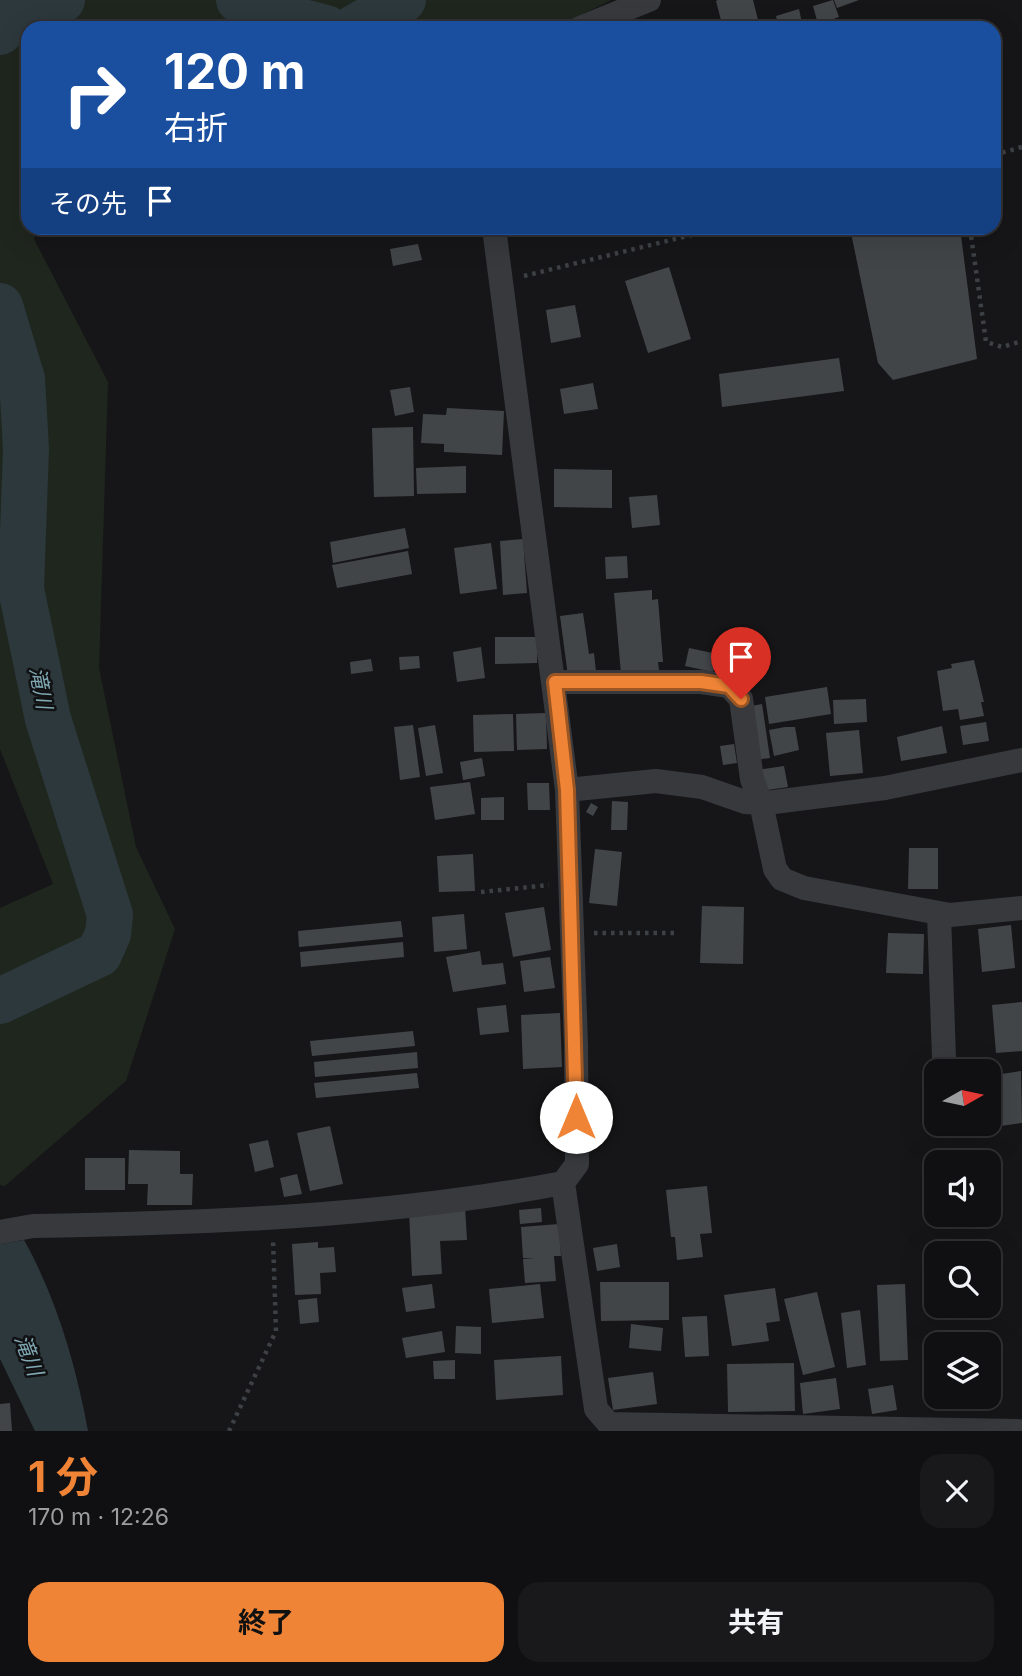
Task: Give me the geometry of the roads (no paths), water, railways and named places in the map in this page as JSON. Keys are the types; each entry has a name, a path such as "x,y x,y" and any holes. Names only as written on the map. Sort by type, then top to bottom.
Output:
{"street":[{"path":"597,21 649,0"},
{"path":"0,1231 33,1226 273,1220 510,1193 563,1183 577,1164 567,790 495,235"},
{"path":"555,682 701,682 729,686 741,699 752,779 761,803 775,869 782,879 804,888 939,914 1022,908"},
{"path":"567,790 656,781 702,787 745,802 761,803 885,788 1022,760"},
{"path":"939,914 944,1058"},
{"path":"563,1183 596,1409 609,1424 627,1427 1018,1431"}],"water":[{"path":"24,1240 56,1309 78,1382 88,1431 35,1431 0,1359 0,1244"}],"waterway":[{"name":"滝川","path":"0,32 5,24 19,13 62,0"},
{"name":"滝川","path":"239,0 299,21"},
{"name":"滝川","path":"366,21 403,0"},
{"name":"滝川","path":"0,306 22,379 26,449 21,589 48,719 110,915 108,934 99,954 0,1001"}]}
